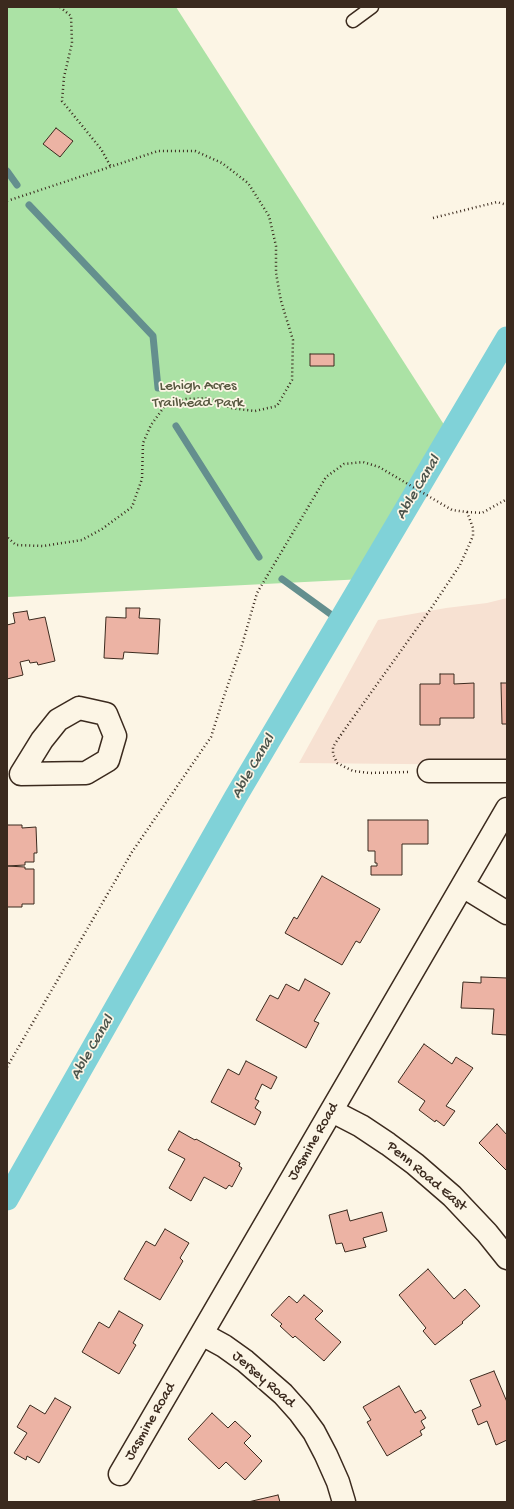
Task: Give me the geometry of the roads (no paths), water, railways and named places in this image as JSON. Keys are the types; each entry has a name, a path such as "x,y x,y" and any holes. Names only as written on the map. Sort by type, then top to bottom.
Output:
{"street":[{"path":"429,771 507,771"},
{"name":"Jasmine Road","path":"120,1474 507,809"},
{"path":"462,886 507,913"},
{"name":"Penn Road East","path":"332,1111 361,1126 420,1168 452,1196 487,1233 507,1258"},
{"name":"Jersey Road","path":"202,1334 224,1346 245,1361 283,1394 300,1412 314,1432 326,1455 338,1482 344,1502"}],"lane":[{"path":"353,20 372,7"}],"waterway":[{"path":"7,171 17,185"},
{"path":"29,205 153,336 158,388"},
{"name":"Able Canal","path":"7,1199 235,798 507,338"},
{"path":"176,426 259,557"},
{"path":"282,579 340,621"}],"park label":[{"name":"Lehigh Acres Trailhead Park","path":"198,396"}]}
